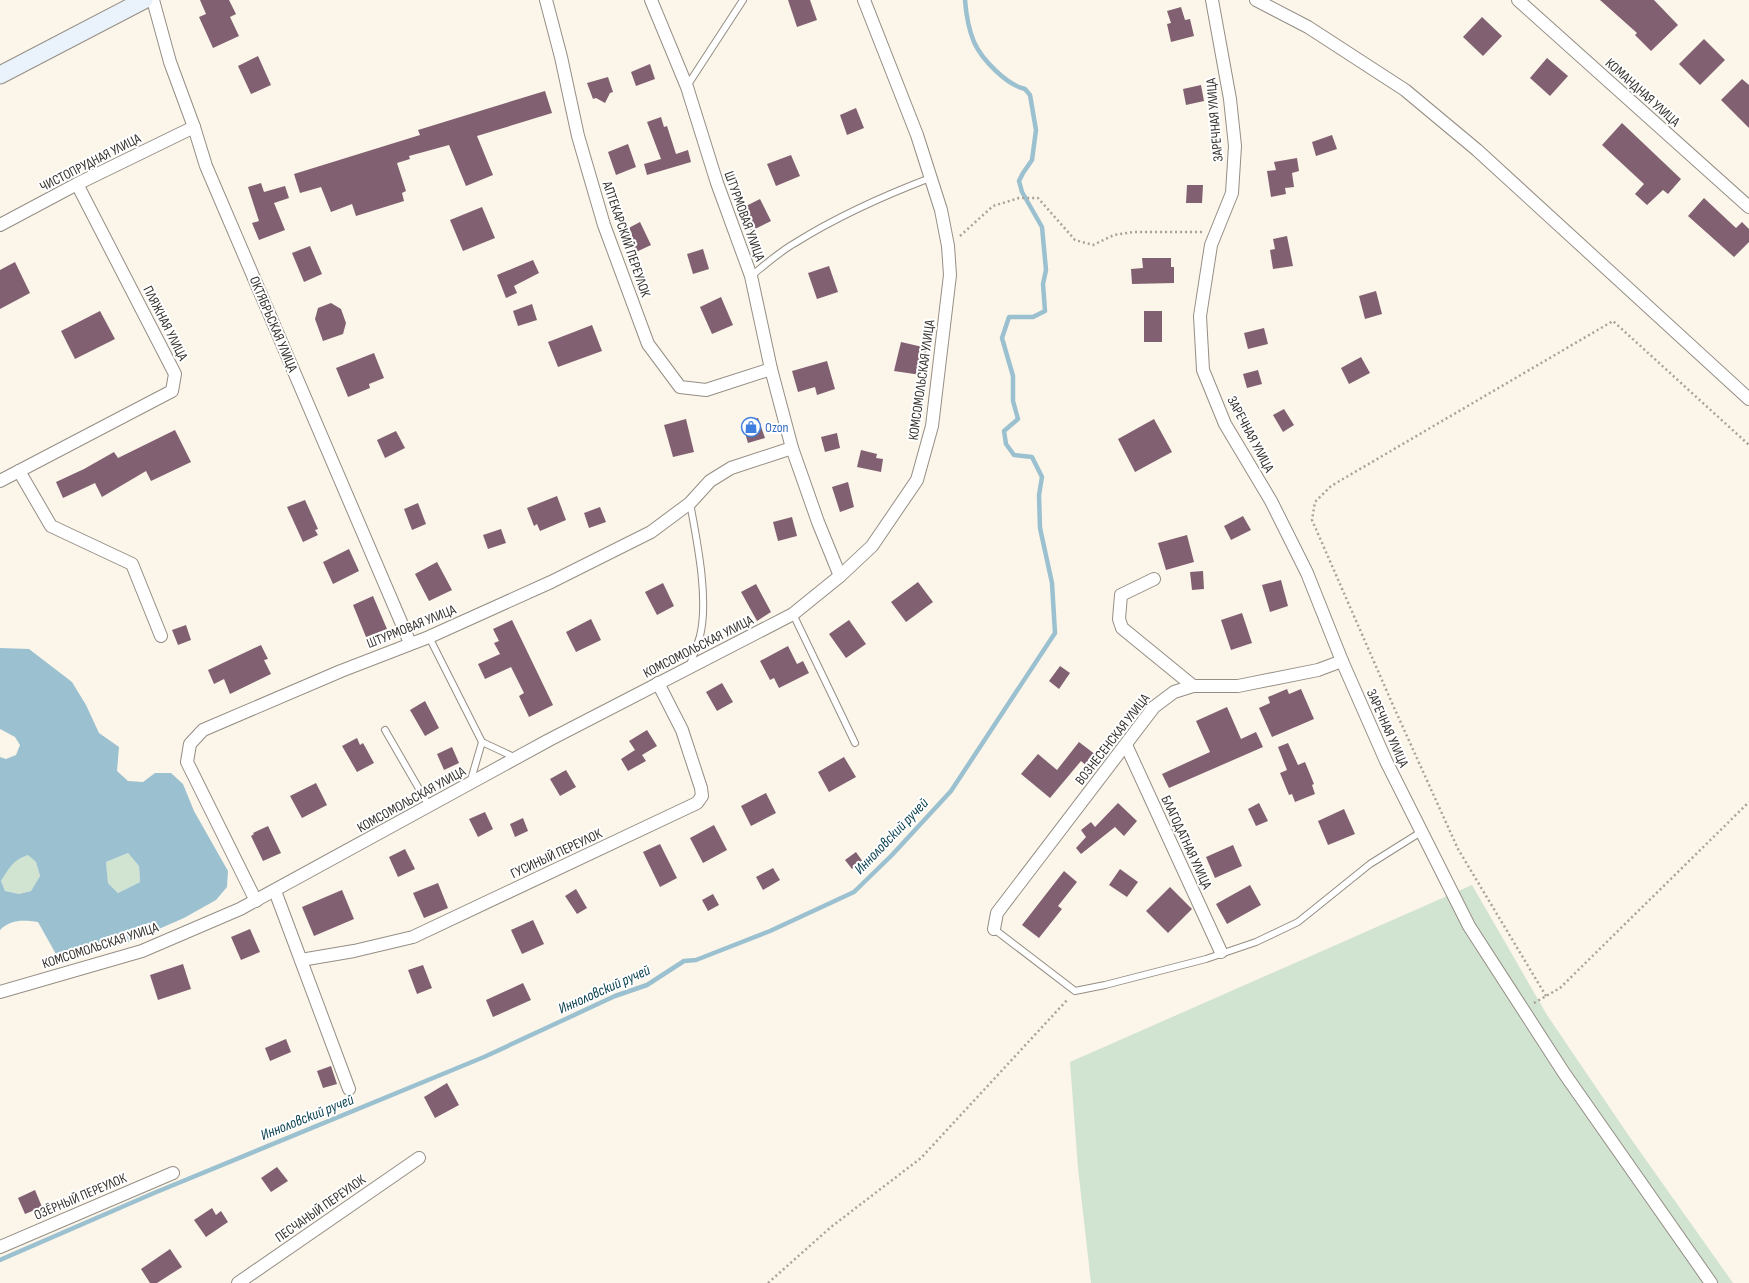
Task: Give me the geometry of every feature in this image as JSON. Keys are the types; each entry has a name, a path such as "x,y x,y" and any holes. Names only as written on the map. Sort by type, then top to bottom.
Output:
{"main road":[{"path":"0,75 144,0"}],"street":[{"name":"ОКТЯБРЬСКАЯ УЛИЦА","path":"153,0 170,62 194,127 206,166 410,643"},
{"name":"АПТЕКАРСКИЙ ПЕРЕУЛОК","path":"546,0 561,57 578,136 604,224 648,344 680,386 706,390 771,369"},
{"name":"ШТУРМОВАЯ УЛИЦА","path":"651,0 686,88 717,183 751,276 771,369 792,448 818,522 840,576"},
{"name":"КОМСОМОЛЬСКАЯ УЛИЦА","path":"0,992 142,951 256,901 516,758 793,614 840,576 872,546 917,480 932,426 950,275 947,241 941,210 917,135 864,0"},
{"name":"ЗАРЕЧНАЯ УЛИЦА","path":"1212,0 1230,99 1235,146 1232,193 1211,245 1200,316 1203,370 1225,424 1271,501 1307,573 1342,661 1386,762 1469,926 1564,1073 1711,1283"},
{"path":"1256,0 1308,27 1405,90 1477,150 1749,399"},
{"name":"КОМАНДНАЯ УЛИЦА","path":"1518,0 1749,207"},
{"name":"ЧИСТОПРУДНАЯ УЛИЦА","path":"0,225 77,184 194,127"},
{"name":"ПЛЯЖНАЯ УЛИЦА","path":"0,481 172,391 175,374 77,184"},
{"name":"ШТУРМОВАЯ УЛИЦА","path":"256,901 187,762 190,744 203,730 410,643 429,637 551,582 651,532 690,503 710,480 731,468 792,448"},
{"path":"19,471 51,526 132,564 161,636"},
{"path":"1154,579 1121,595 1119,619 1122,628 1193,686"},
{"name":"ВОЗНЕСЕНСКАЯ УЛИЦА","path":"994,929 997,913 1154,707 1174,692 1193,686 1238,686 1318,670 1342,661"},
{"name":"ГУСИНЫЙ ПЕРЕУЛОК","path":"301,960 354,951 413,937 697,804 702,796 701,788 682,730 658,683"},
{"name":"БЛАГОДАТНАЯ УЛИЦА","path":"1126,745 1221,952"},
{"path":"275,891 350,1089"},
{"name":"ПЕСЧАНЫЙ ПЕРЕУЛОК","path":"238,1283 419,1158"},
{"name":"ОЗЁРНЫЙ ПЕРЕУЛОК","path":"0,1247 172,1173"}],"lane":[{"path":"686,88 743,0"},
{"path":"751,276 794,244 833,221 885,195 930,178"},
{"path":"690,503 700,571 702,613 700,635 690,667"},
{"path":"793,614 855,743"},
{"path":"429,637 482,742 516,758"},
{"path":"385,730 429,806"},
{"path":"470,784 482,742"},
{"path":"994,929 1075,991 1199,960 1256,942 1298,922 1370,864 1422,832"}],"path":[{"path":"947,241 959,238 993,206 1024,198 1038,198 1075,240 1093,245 1114,235 1133,232 1216,233"},
{"path":"1546,996 1458,848 1392,703 1312,520 1315,502 1331,486 1613,321 1749,444"},
{"path":"1523,1010 1560,988 1749,802"},
{"path":"768,1283 831,1227 921,1158 1075,991"}],"green space":[{"path":"128,853 139,866 140,882 118,893 108,883 106,862"},
{"path":"28,855 36,862 40,876 31,891 19,894 5,891 1,881 6,872 15,862"},
{"path":"1472,885 1547,1015 1629,1136 1733,1283 1091,1283 1078,1168 1070,1062"}],"water":[{"path":"0,648 29,649 72,682 86,705 99,733 119,747 117,771 128,781 143,782 155,773 171,773 183,784 194,811 228,871 227,887 216,900 184,918 122,945 95,951 71,961 57,956 38,922 13,922 4,926 0,930 0,757 6,759 16,755 20,745 15,737 0,729","holes":["128,853 139,866 140,882 118,893 108,883 106,862","28,855 36,862 40,876 31,891 19,894 5,891 1,881 6,872 15,862"]}],"building":[{"path":"200,0 229,0 236,14 230,17 239,36 213,48 199,17 206,14"},
{"path":"788,0 810,0 817,20 797,27"},
{"path":"1600,0 1654,0 1678,25 1651,51 1635,35 1637,33"},
{"path":"1181,7 1185,20 1190,19 1194,36 1171,42 1167,24 1171,23 1167,11"},
{"path":"1482,17 1502,36 1483,56 1463,37"},
{"path":"1704,39 1725,60 1700,85 1679,64"},
{"path":"258,56 271,85 251,94 238,66"},
{"path":"1547,58 1568,76 1550,96 1530,78"},
{"path":"650,64 655,79 636,86 631,72"},
{"path":"608,77 613,92 610,93 605,103 596,98 593,99 587,83"},
{"path":"1742,79 1749,85 1749,128 1721,100"},
{"path":"1201,85 1204,101 1186,105 1183,89"},
{"path":"545,91 552,113 477,136 493,175 466,186 449,145 409,156 410,159 397,163 406,191 402,193 404,201 356,216 352,204 331,212 321,187 300,193 294,174 420,135 418,130"},
{"path":"856,108 864,128 847,135 840,115"},
{"path":"661,117 664,127 667,126 676,154 688,150 691,162 647,175 644,164 661,159 647,122"},
{"path":"1622,123 1681,179 1668,194 1663,190 1647,205 1635,194 1644,184 1602,145"},
{"path":"1332,135 1337,149 1316,156 1312,142"},
{"path":"628,144 636,167 616,175 608,152"},
{"path":"791,155 800,176 776,186 767,164"},
{"path":"1297,158 1299,171 1292,173 1294,187 1285,188 1286,194 1271,197 1267,171 1276,170 1274,162"},
{"path":"261,183 264,192 285,186 289,198 274,203 285,230 259,240 252,223 259,221 248,187"},
{"path":"1187,185 1203,185 1202,203 1186,203"},
{"path":"1704,198 1736,228 1742,222 1749,229 1749,242 1734,257 1688,216"},
{"path":"760,199 771,221 751,231 740,209"},
{"path":"482,207 495,238 463,251 450,220"},
{"path":"640,222 651,245 634,253 623,231"},
{"path":"1287,236 1293,266 1273,269 1270,250 1275,249 1273,239"},
{"path":"310,246 322,274 304,282 292,253"},
{"path":"703,249 709,269 693,274 687,254"},
{"path":"1142,258 1171,258 1171,267 1174,267 1174,283 1132,284 1131,269 1143,268"},
{"path":"533,260 539,273 514,286 517,293 506,298 497,275"},
{"path":"15,262 30,293 0,309 0,270"},
{"path":"829,266 838,292 817,299 808,273"},
{"path":"1376,291 1382,314 1365,319 1359,296"},
{"path":"721,297 733,325 712,334 700,307"},
{"path":"331,303 341,309 346,323 343,334 323,341 315,319 318,308"},
{"path":"532,304 537,320 518,326 513,311"},
{"path":"100,311 115,339 75,359 61,331"},
{"path":"1144,311 1162,311 1162,342 1144,342"},
{"path":"592,325 602,351 558,367 548,342"},
{"path":"1264,328 1268,344 1248,349 1244,333"},
{"path":"901,342 927,348 921,375 894,371"},
{"path":"374,353 384,378 369,384 370,388 348,397 336,368"},
{"path":"1361,357 1370,373 1349,384 1341,368"},
{"path":"827,361 835,389 817,395 815,387 798,392 792,371"},
{"path":"1258,370 1262,384 1247,388 1243,374"},
{"path":"1284,409 1294,425 1283,432 1273,415"},
{"path":"758,418 765,438 748,443 742,423"},
{"path":"686,419 694,452 673,457 664,425"},
{"path":"1154,419 1172,452 1135,472 1118,439"},
{"path":"175,430 191,462 151,481 146,471 102,497 95,483 63,498 56,482 84,469 114,452 118,458"},
{"path":"396,431 405,448 385,458 377,440"},
{"path":"837,433 840,448 825,452 821,437"},
{"path":"861,450 877,454 876,458 883,459 881,472 857,467"},
{"path":"848,482 854,507 840,512 832,487"},
{"path":"557,496 566,520 540,531 537,524 534,526 527,508"},
{"path":"305,500 318,529 315,530 318,535 303,542 287,507"},
{"path":"418,503 426,524 412,530 404,509"},
{"path":"600,507 606,522 589,528 584,513"},
{"path":"1243,516 1251,530 1231,540 1224,526"},
{"path":"792,517 797,536 778,541 773,522"},
{"path":"501,529 506,543 488,549 483,535"},
{"path":"1187,535 1194,562 1166,570 1158,543"},
{"path":"349,549 359,571 333,584 323,562"},
{"path":"437,562 452,590 429,601 415,574"},
{"path":"1203,571 1204,589 1192,590 1190,572"},
{"path":"1281,580 1288,606 1270,612 1262,585"},
{"path":"918,582 933,602 906,622 891,602"},
{"path":"663,583 674,606 657,615 645,592"},
{"path":"756,584 771,612 757,621 741,592"},
{"path":"373,596 387,629 366,637 353,605"},
{"path":"1242,613 1252,643 1231,650 1221,620"},
{"path":"591,619 601,640 576,652 566,632"},
{"path":"512,620 553,705 529,717 519,696 524,693 511,667 485,679 478,664 500,654 494,643 499,641 493,629"},
{"path":"849,620 866,644 846,658 829,634"},
{"path":"186,625 191,640 178,645 172,630"},
{"path":"261,645 268,659 264,660 271,674 230,694 224,679 214,684 208,670"},
{"path":"788,646 797,664 803,661 809,673 779,688 774,678 770,680 760,661"},
{"path":"1060,666 1070,673 1059,689 1049,681"},
{"path":"722,683 733,702 717,711 706,692"},
{"path":"1287,689 1289,694 1301,689 1314,719 1272,737 1259,708 1270,703 1268,697"},
{"path":"425,701 439,728 425,736 410,710"},
{"path":"1227,707 1241,739 1256,732 1263,747 1169,788 1162,774 1210,752 1196,721"},
{"path":"647,730 657,746 642,755 646,761 628,771 621,759 635,750 629,741"},
{"path":"357,738 360,745 363,743 374,763 357,772 342,746"},
{"path":"1079,742 1096,755 1088,767 1081,761 1050,798 1021,774 1038,754 1057,770"},
{"path":"1288,743 1298,765 1305,762 1314,784 1312,785 1315,794 1295,802 1292,794 1289,795 1280,773 1287,770 1278,747"},
{"path":"452,747 459,763 444,770 437,754"},
{"path":"844,757 856,777 829,792 818,772"},
{"path":"566,770 576,787 560,796 550,779"},
{"path":"316,783 327,805 302,818 290,796"},
{"path":"766,793 776,813 751,826 741,806"},
{"path":"1118,803 1137,821 1124,836 1115,827 1081,854 1076,848 1086,837 1081,830 1091,822 1095,827"},
{"path":"1259,803 1268,821 1256,826 1248,809"},
{"path":"1344,809 1355,834 1328,845 1318,821"},
{"path":"485,812 493,829 478,837 469,819"},
{"path":"523,818 528,831 515,837 510,824"},
{"path":"714,825 727,850 703,863 690,838"},
{"path":"268,826 281,853 263,861 251,836 254,834 253,833"},
{"path":"660,844 677,878 660,887 643,852"},
{"path":"1233,845 1242,866 1215,878 1206,857"},
{"path":"405,849 415,869 398,877 389,857"},
{"path":"856,852 863,862 852,869 845,860"},
{"path":"773,868 780,880 763,890 756,877"},
{"path":"1120,869 1138,882 1127,897 1109,885"},
{"path":"1064,871 1077,882 1058,906 1062,909 1039,938 1022,925"},
{"path":"438,883 448,908 424,918 413,893"},
{"path":"1250,885 1261,905 1227,924 1216,904"},
{"path":"1170,887 1192,909 1168,933 1146,911"},
{"path":"576,889 587,908 577,914 565,896"},
{"path":"342,890 354,919 314,936 302,907"},
{"path":"713,894 719,905 708,911 702,900"},
{"path":"533,920 544,944 522,954 511,930"},
{"path":"250,929 260,952 241,960 231,937"},
{"path":"183,964 191,989 158,1000 150,975"},
{"path":"423,965 432,988 417,994 408,970"},
{"path":"523,983 531,1000 493,1017 486,1000"},
{"path":"286,1039 291,1052 270,1061 265,1048"},
{"path":"331,1066 337,1084 323,1088 317,1071"},
{"path":"447,1083 459,1105 435,1118 424,1097"},
{"path":"277,1167 288,1181 271,1192 261,1178"},
{"path":"35,1190 42,1207 25,1214 18,1198"},
{"path":"212,1208 216,1215 221,1211 228,1222 206,1237 194,1220"},
{"path":"170,1249 182,1267 157,1283 150,1283 141,1269"}],"waterway":[{"name":"Инноловский ручей","path":"0,1260 154,1193 484,1057 615,996 647,985 684,961 696,960 770,931 854,892 892,855 951,791 1055,633 1052,583 1040,528 1039,495 1042,477 1032,457 1014,455 1006,444 1004,431 1018,419 1013,401 1013,376 1002,338 1009,317 1033,317 1045,311 1043,284 1046,270 1042,227 1022,192 1019,181 1032,160 1036,130 1030,95 1025,89 1018,87 996,71 989,64 974,42 969,27 965,0"}],"place":[{"name":"Ozon","path":"751,427"}]}
